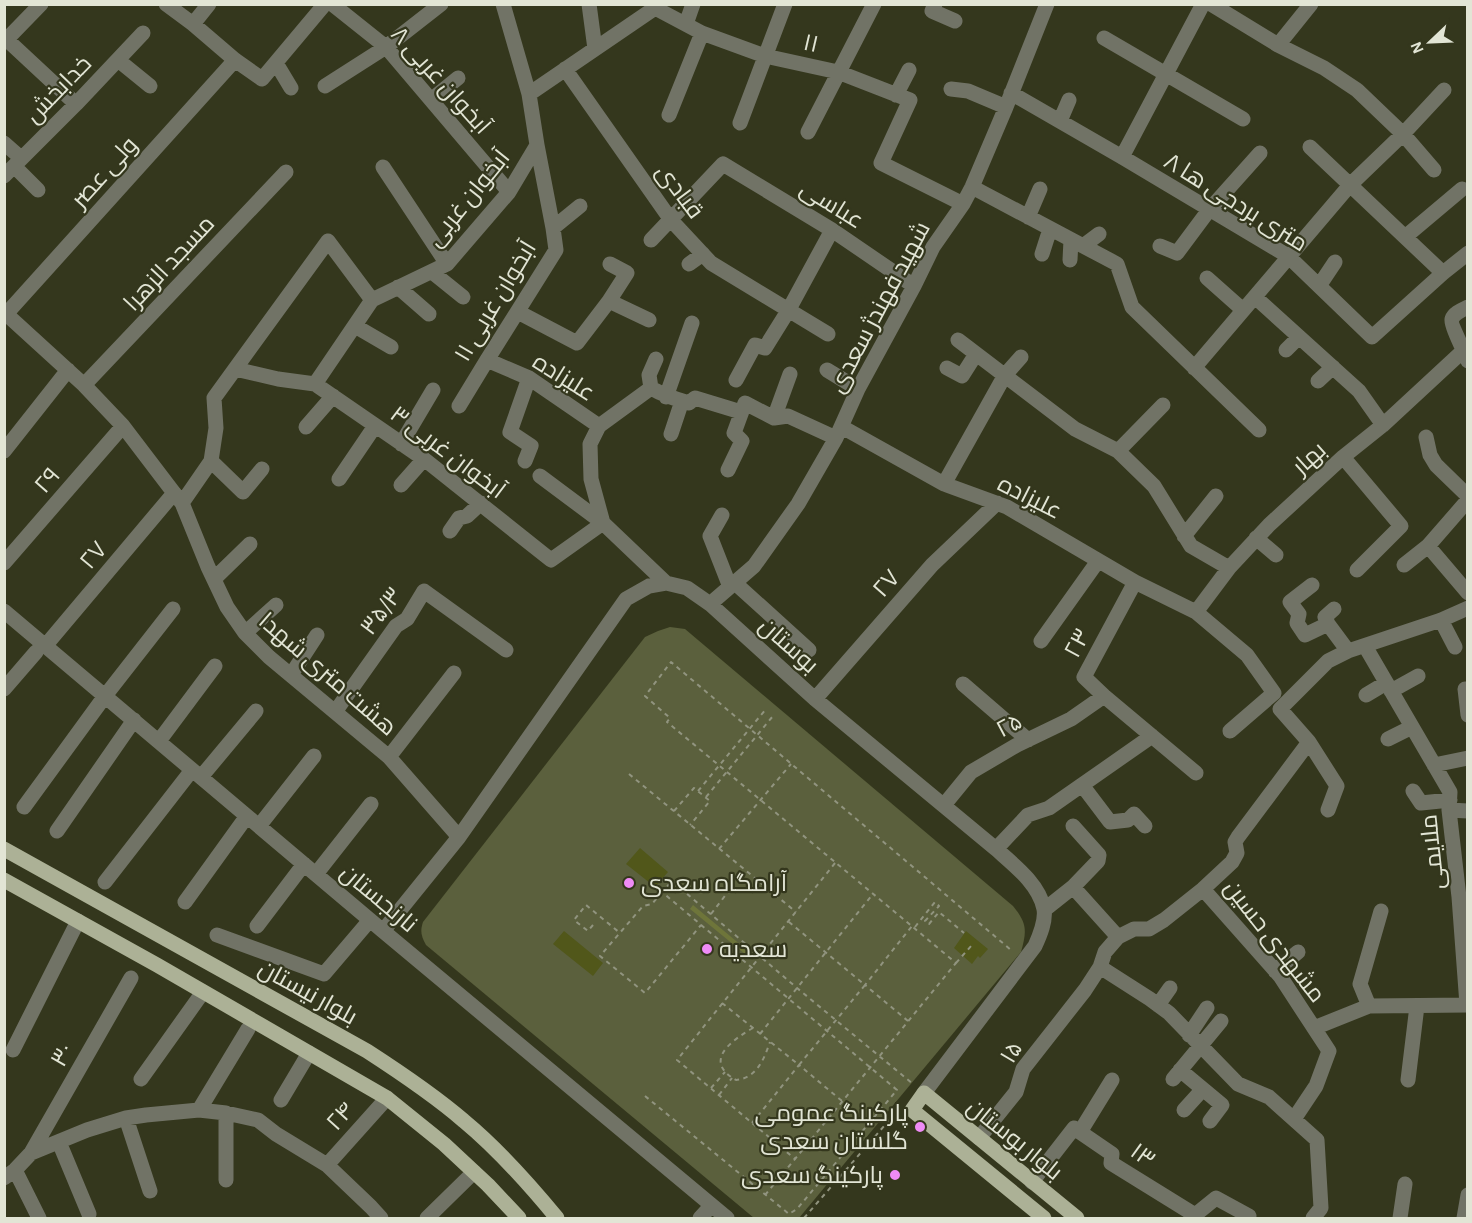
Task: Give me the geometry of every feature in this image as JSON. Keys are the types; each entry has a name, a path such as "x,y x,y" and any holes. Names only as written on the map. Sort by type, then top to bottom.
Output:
{"main road":[{"name":"بلوار نیستان","path":"4,849 367,1051 405,1075 465,1122 513,1167 557,1218"},
{"path":"5,881 387,1098 444,1144 519,1218"},
{"path":"907,1108 924,1093"},
{"name":"بلوار بوستان","path":"924,1093 1077,1218"},
{"name":"بلوار بوستان","path":"907,1108 1044,1218"}],"street":[{"path":"41,4 6,38 76,104"},
{"path":"166,4 234,60 262,78 332,5"},
{"path":"193,24 209,4"},
{"path":"325,86 386,47 441,4"},
{"name":"آبخوان غربی","path":"372,300 447,264 509,192 537,145 529,94 502,4"},
{"path":"589,4 595,49"},
{"path":"686,24 693,4"},
{"path":"740,123 784,4"},
{"path":"808,132 874,4"},
{"path":"935,4 932,10 956,21"},
{"name":"شهید فهندژ سعدی","path":"710,604 754,566 798,504 839,433 858,389 933,248 972,187 1047,4"},
{"path":"1122,157 1203,4"},
{"path":"1278,45 1311,4"},
{"name":"آبخوان غربی ۸","path":"332,5 386,47 509,192"},
{"path":"529,94 655,6"},
{"name":"۱۱","path":"655,6 702,33 765,56 838,72 903,98"},
{"path":"1220,7 1278,45 1324,68 1357,90 1403,134 1434,170"},
{"name":"خدابخش","path":"13,167 143,33"},
{"path":"669,115 702,33"},
{"path":"1104,38 1243,119"},
{"path":"118,60 150,86"},
{"name":"ولی عصر","path":"6,313 234,60"},
{"path":"276,63 291,88"},
{"name":"قبادی","path":"565,69 671,220 702,254 711,263 828,334"},
{"path":"909,70 903,98 881,163 963,204"},
{"path":"431,100 458,78"},
{"name":"۸ متری بردجی ها","path":"951,89 1009,100 1060,121 1122,157 1288,256 1372,337 1443,273"},
{"path":"1194,368 1350,185 1403,134 1444,90"},
{"path":"1060,121 1069,100"},
{"path":"4,143 13,167 38,190"},
{"name":"آبخوان غربی ۱۱","path":"459,406 556,250 554,228 537,145"},
{"path":"1310,147 1443,273 1467,253"},
{"path":"1160,246 1177,253 1209,210 1260,153"},
{"name":"عباسی","path":"671,220 723,164 832,230 914,286"},
{"path":"383,167 447,264"},
{"name":"مسجد الزهرا","path":"84,385 286,172"},
{"path":"972,187 1117,264 1132,307 1259,430"},
{"path":"1028,217 1040,189"},
{"path":"1405,237 1462,189"},
{"path":"554,228 580,206"},
{"path":"651,240 671,220"},
{"path":"1042,254 1050,229"},
{"path":"736,380 755,345 765,348 832,230"},
{"path":"1070,260 1077,243 1099,234"},
{"path":"178,498 211,461 216,428 214,398 235,369 328,241 372,300 315,384 278,379 235,369"},
{"path":"689,264 702,254"},
{"path":"1318,286 1335,262"},
{"path":"518,312 577,343 609,302 627,273 610,264"},
{"path":"432,272 464,297"},
{"path":"1207,278 1244,310"},
{"path":"398,287 429,314"},
{"path":"1255,297 1359,391 1383,425"},
{"path":"609,302 649,320"},
{"path":"1466,355 1451,325 1451,320 1455,314 1467,308"},
{"name":"هشت متری شهدا","path":"6,313 84,385 123,426 178,498 226,607 245,633 269,657 388,757 459,837"},
{"path":"666,397 692,323"},
{"path":"355,326 391,347"},
{"path":"1286,350 1299,337"},
{"path":"958,340 1076,429 1118,451 1154,486 1191,546 1229,568"},
{"path":"947,368 962,376 976,354"},
{"name":"بهار","path":"1196,612 1229,568 1269,525 1343,457 1466,355"},
{"path":"944,484 1005,375 1021,357"},
{"path":"651,388 649,375 656,359"},
{"name":"علیزاده","path":"486,360 529,378 599,426 651,388 666,397 689,403 695,398 743,408 774,418 788,416 839,433 944,484 1006,507 1135,582 1196,612 1246,656 1274,693 1230,731"},
{"path":"1318,381 1333,367"},
{"path":"4,451 68,370"},
{"path":"826,370 858,389"},
{"path":"774,418 790,374"},
{"path":"525,460 531,446 510,432 529,378"},
{"name":"آبخوان غربی ۳","path":"315,384 424,459 551,560 603,523"},
{"path":"401,444 433,390"},
{"path":"306,427 333,396"},
{"path":"671,434 682,401"},
{"path":"1118,451 1163,405"},
{"path":"728,470 742,441 734,433 743,408"},
{"name":"۲۹","path":"4,563 123,426"},
{"path":"339,479 375,426"},
{"path":"599,426 590,444 591,479 603,523"},
{"path":"1404,565 1428,546 1467,498 1436,465 1430,455 1426,437"},
{"path":"1343,457 1401,526 1357,570"},
{"path":"401,485 424,459"},
{"path":"211,461 243,492 262,469"},
{"path":"540,476 603,523 666,583"},
{"path":"1184,536 1216,496"},
{"name":"۲۷","path":"4,689 178,498"},
{"path":"450,531 459,518 467,516 481,503"},
{"name":"۲۷","path":"815,699 932,565 997,503"},
{"path":"722,515 710,536 733,585 809,650"},
{"path":"1256,538 1276,555"},
{"path":"214,579 250,544"},
{"path":"1428,546 1467,593"},
{"path":"1041,641 1098,561"},
{"name":"۲۳","path":"1135,582 1084,677 1196,773"},
{"path":"383,931 459,837 626,599 649,586 666,583"},
{"name":"بوستان","path":"666,583 687,588 710,604 815,699 996,849 1022,873 1037,892 1044,910"},
{"path":"1312,585 1290,602 1299,614 1297,623 1305,635 1328,624"},
{"name":"۳۵/۳","path":"335,712 396,626 407,619 424,591 506,650"},
{"path":"245,633 276,605"},
{"path":"1328,810 1336,786 1309,742 1280,709 1328,661 1348,651 1441,620 1467,608"},
{"path":"24,807 105,696 173,609"},
{"path":"1334,609 1325,616 1328,624 1348,651"},
{"name":"نارنجستان","path":"4,610 41,649 134,720 727,1218"},
{"path":"1441,620 1455,647"},
{"path":"291,675 317,635"},
{"name":"ملایمی","path":"1314,1028 1369,1006 1467,1005 1463,897 1450,792 1365,646"},
{"path":"159,741 215,666"},
{"path":"388,757 454,673"},
{"path":"1366,695 1418,676"},
{"path":"963,684 1028,740"},
{"path":"1467,689 1465,689 1467,715"},
{"name":"۲۵","path":"944,805 971,772 1071,719 1104,696"},
{"path":"105,882 197,773 256,711"},
{"path":"57,831 134,720"},
{"path":"1388,739 1412,727"},
{"path":"996,849 1028,815 1049,808 1152,736"},
{"name":"مشهدی حسین","path":"1294,1119 1316,1086 1329,1051 1275,971 1203,889 1236,857 1235,842 1238,837 1309,742"},
{"path":"185,902 253,821 314,756"},
{"path":"1434,765 1467,758"},
{"path":"1082,785 1110,822 1128,820 1134,814 1145,826"},
{"path":"1413,791 1421,803 1450,805 1467,811"},
{"path":"257,926 371,804"},
{"path":"924,1093 1035,946 1042,929 1044,910 1073,887 1098,861 1099,855 1073,826"},
{"path":"1073,887 1118,937 1134,929 1149,929 1170,916 1203,889"},
{"path":"1369,1006 1360,984 1381,911"},
{"path":"217,934 324,974 370,920"},
{"path":"13,1050 78,921"},
{"name":"۱۵","path":"979,1138 1016,1092 1023,1069 1085,990 1100,967 1105,952 1118,937"},
{"path":"1275,971 1298,952"},
{"path":"1100,967 1158,1005 1238,1084 1269,1097 1317,1140 1321,1208 1313,1218"},
{"name":"۳۰","path":"31,1153 131,978"},
{"path":"1158,1005 1170,988"},
{"path":"141,1078 203,992"},
{"path":"1408,1080 1417,1006"},
{"path":"1207,1008 1195,1041 1177,1075 1203,1089 1222,1105 1210,1121"},
{"path":"1195,1041 1221,1022"},
{"path":"199,1110 248,1029"},
{"path":"281,1100 309,1053"},
{"path":"1032,1182 1074,1128 1080,1132 1112,1080"},
{"path":"1184,1110 1203,1089"},
{"name":"۲۴","path":"327,1165 387,1098"},
{"path":"39,1218 10,1174 31,1153 87,1130 126,1118 199,1110 258,1120 276,1134 327,1165 381,1218"},
{"path":"226,1113 226,1180"},
{"path":"126,1118 150,1191"},
{"name":"۱۳","path":"1080,1132 1112,1154 1111,1163 1195,1215 1216,1198 1249,1216"},
{"path":"59,1142 89,1214"},
{"path":"427,1218 474,1172"},
{"path":"1400,1218 1404,1184"},
{"path":"1464,1218 1467,1195"},
{"path":"700,1218 711,1206"}],"path":[{"path":"956,963 667,722 670,718 645,696 671,662 1011,950"},
{"path":"698,791 766,709"},
{"path":"706,797 773,716"},
{"path":"719,849 791,764"},
{"path":"628,774 796,912"},
{"path":"674,811 694,788 706,797 710,801 690,825"},
{"path":"795,1159 677,1060 835,863"},
{"path":"661,879 668,885"},
{"path":"701,925 645,993 600,956 643,906 652,904 672,881 924,1093"},
{"path":"645,1096 789,1214 797,1209 897,1090 662,892"},
{"path":"711,914 728,892"},
{"path":"760,1034 873,894"},
{"path":"752,1123 935,902 939,906 925,921 929,924 939,912 964,933"},
{"path":"593,925 588,931 574,920 586,905 620,933"},
{"path":"788,922 908,1021"},
{"path":"765,1195 972,945"},
{"path":"722,1003 842,1101"},
{"path":"753,1028 732,1041 723,1051 720,1060 722,1068 732,1078 736,1080 749,1076 759,1067 770,1042"},
{"path":"711,1088 725,1072"},
{"path":"718,1095 732,1078"},
{"path":"804,1218 907,1108"}],"shaded area":[{"path":"670,627 685,629 1013,906 1025,928 1021,952 799,1218 754,1218 426,945 422,936 423,922 645,637"},
{"path":"693,905 748,951 745,954 690,909"}],"building":[{"name":"آرامگاه سعدی","path":"640,848 668,872 655,887 626,864"},
{"path":"564,931 603,963 593,976 553,944"},
{"path":"966,931 988,949 972,964 954,948"}],"place":[{"name":"آرامگاه سعدی","path":"629,883"},
{"name":"سعدیه","path":"707,949"},
{"name":"پارکینگ عمومی گلستان سعدی","path":"920,1127"},
{"name":"پارکینگ سعدی","path":"895,1175"}]}
